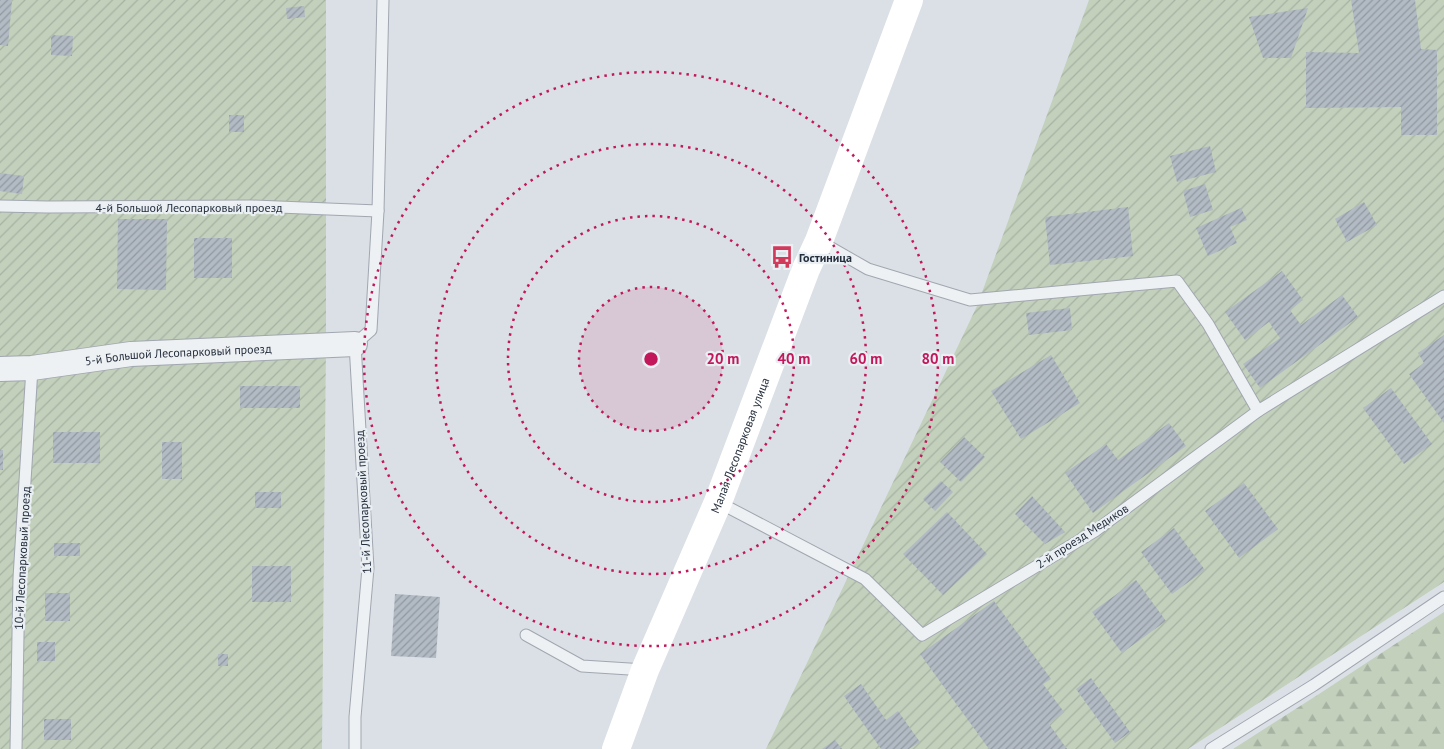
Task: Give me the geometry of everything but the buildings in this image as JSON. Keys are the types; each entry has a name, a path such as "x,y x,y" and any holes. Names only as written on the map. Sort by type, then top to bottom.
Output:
{"street":[{"name":"Малая Лесопарковая улица","path":"616,749 645,670 718,502 803,278 819,241 909,0"},
{"name":"5-й Большой Лесопарковый проезд","path":"0,368 32,368 132,354 355,344"}],"lane":[{"path":"355,344 371,330 378,212 382,0"},
{"name":"4-й Большой Лесопарковый проезд","path":"0,206 252,206 378,212"},
{"path":"819,241 868,269 970,300 1176,281 1208,324 1258,411"},
{"name":"2-й проезд Медиков","path":"718,502 865,579 922,634 1095,531 1258,411 1444,296"},
{"name":"11-й Лесопарковый проезд","path":"355,344 368,568 355,717 355,749"},
{"name":"10-й Лесопарковый проезд","path":"16,749 19,578 32,368"},
{"path":"1211,749 1314,685 1444,597"},
{"path":"526,634 582,666 645,670"}],"green space":[{"path":"0,0 326,0 326,341 322,749 0,749"},
{"path":"1089,0 1444,0 1444,582 1188,749 766,749 977,306"},
{"path":"1444,612 1444,749 1233,749 1319,694"}],"place":[{"name":"Гостиница","path":"782,257"}]}
